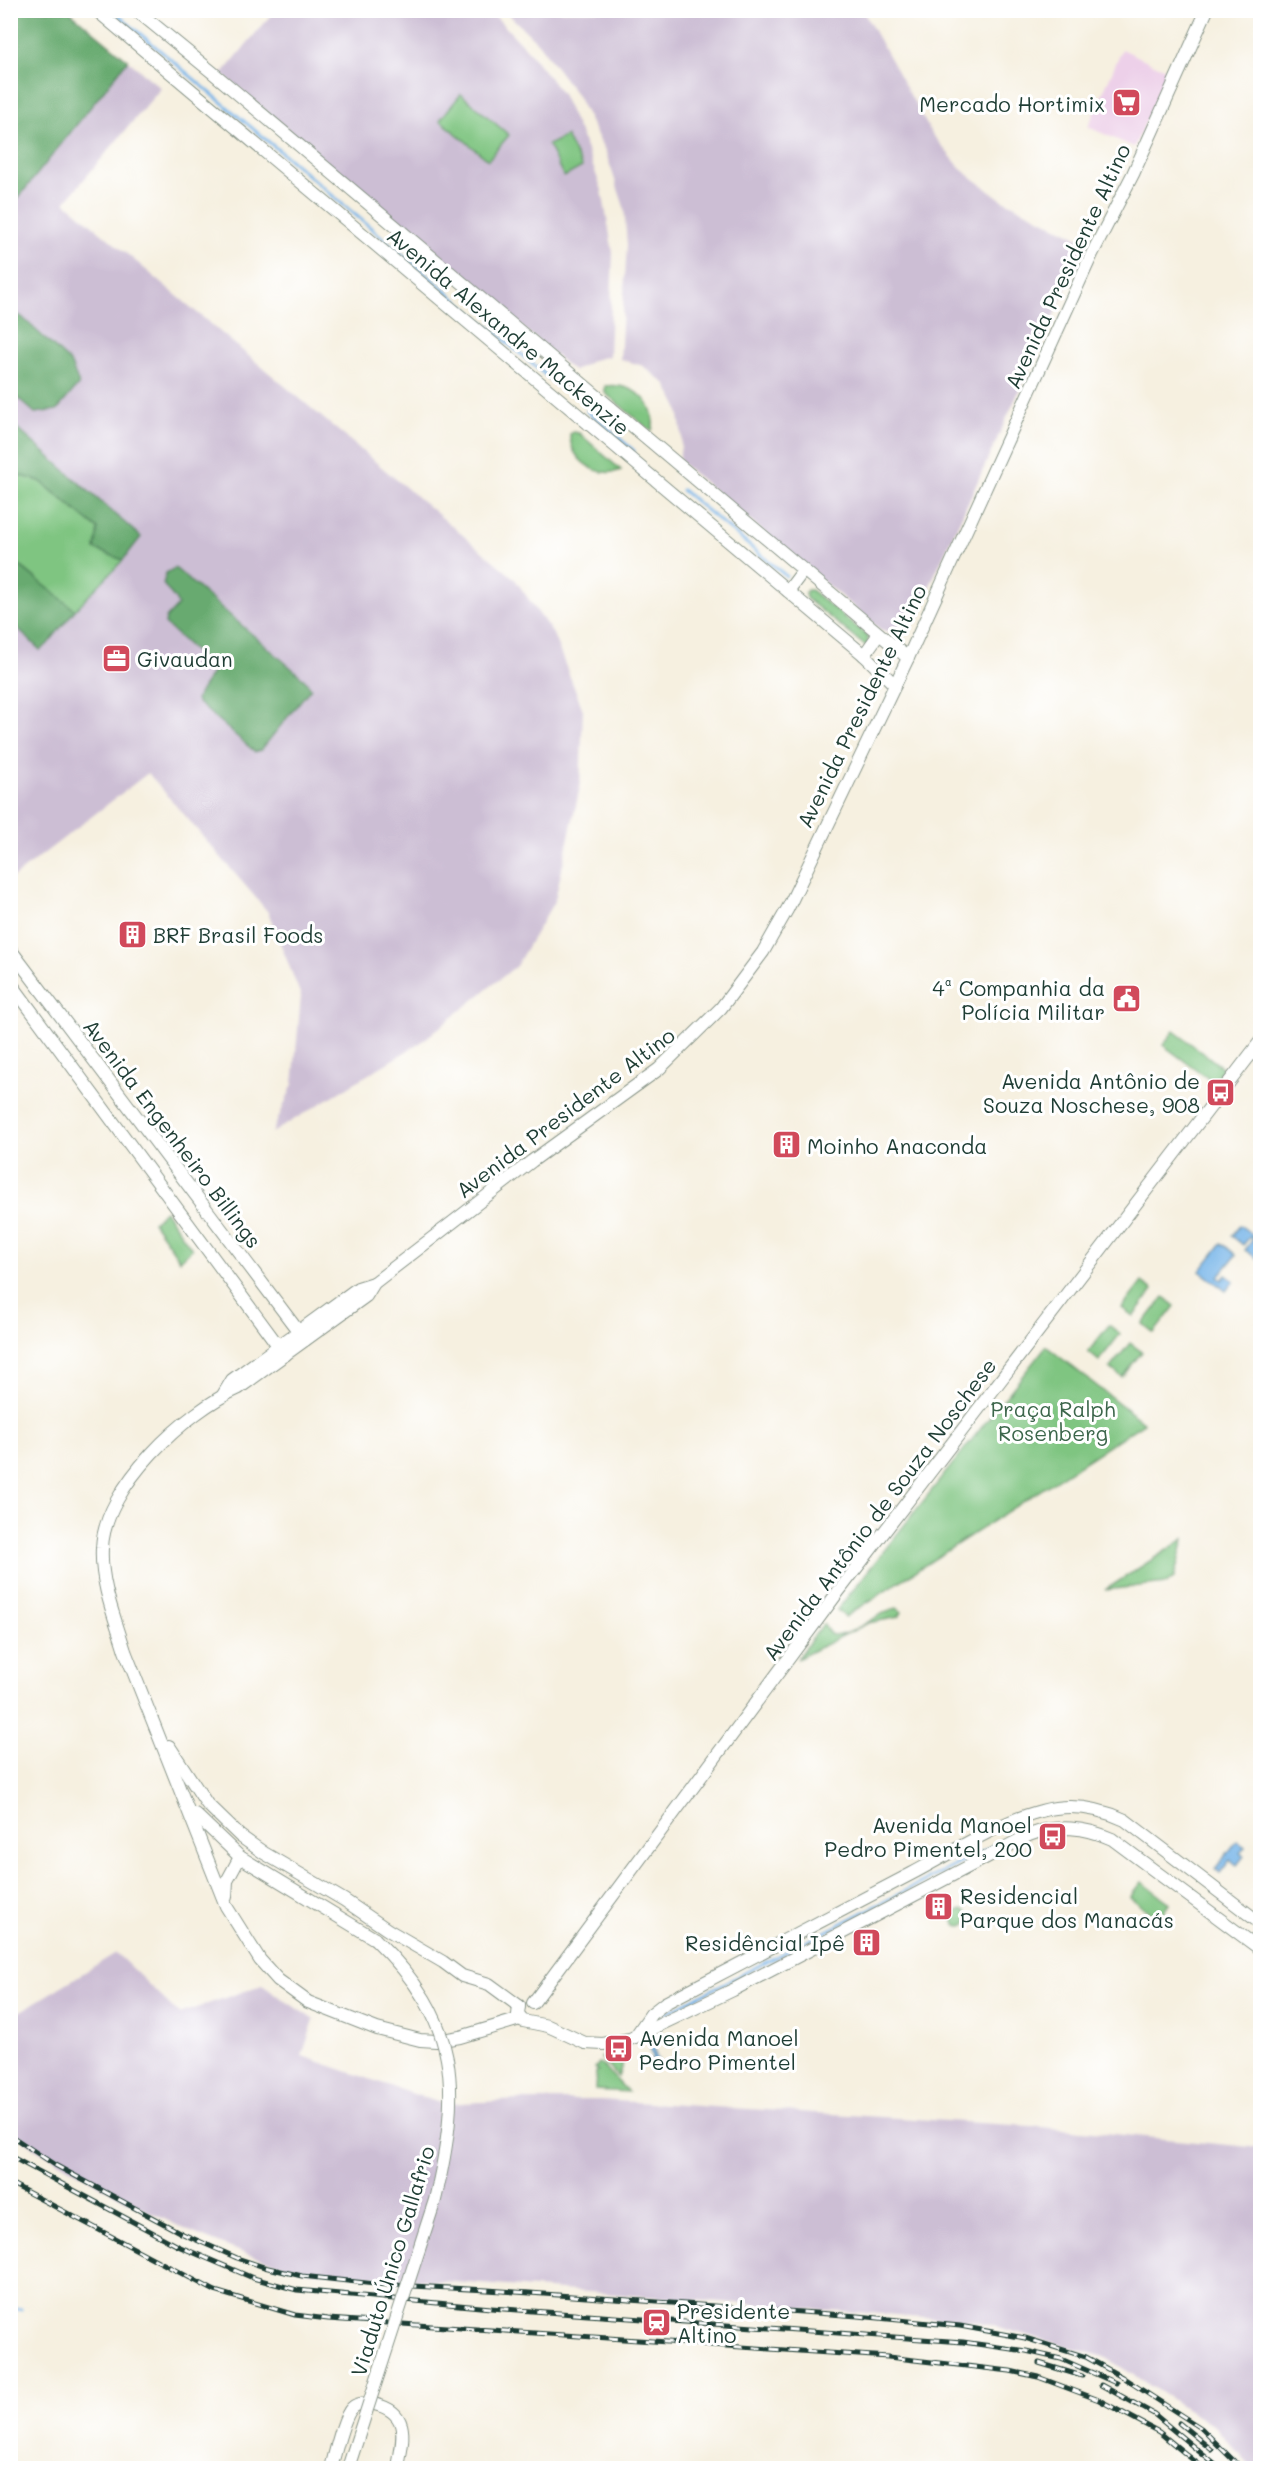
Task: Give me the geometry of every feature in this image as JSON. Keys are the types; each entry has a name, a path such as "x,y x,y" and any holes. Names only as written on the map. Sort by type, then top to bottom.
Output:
{"main road":[{"name":"Avenida Alexandre Mackenzie","path":"96,10 864,655 895,685"},
{"name":"Avenida Alexandre Mackenzie","path":"136,10 908,658"},
{"name":"Avenida Presidente Altino","path":"153,1719 207,1804 240,1836 462,1976 489,1984 526,2012 460,2037 436,2041 420,2040 377,2029 308,2002 293,1993 260,1960 226,1906 125,1650 112,1612 103,1570 102,1548 105,1525 115,1500 150,1456 168,1437 223,1395 232,1380 366,1296 374,1283 532,1161 659,1069 721,1008 763,952 788,908 908,658 1092,254 1133,174 1207,10"},
{"path":"788,591 803,571"},
{"path":"864,655 879,634"},
{"name":"Avenida Engenheiro Billings","path":"10,949 14,962 302,1336"},
{"name":"Avenida Engenheiro Billings","path":"10,982 282,1350"},
{"name":"Avenida Antônio de Souza Noschese","path":"526,2012 838,1592 1260,1042"},
{"path":"185,1220 204,1206"},
{"name":"Avenida Presidente Altino","path":"188,1806 240,1857 375,1939"},
{"path":"635,2037 651,2014 665,2003 1023,1817 1043,1810 1071,1807 1098,1810 1114,1815 1143,1833 1260,1923"},
{"path":"526,2012 548,2026 585,2043 603,2044 635,2037 733,1990 1029,1835 1050,1828 1076,1828 1109,1833 1117,1826 1114,1815"},
{"path":"1120,1844 1121,1836 1127,1829 1143,1833"},
{"path":"1100,1833 1120,1844 1260,1949"},
{"path":"226,1906 227,1881 240,1857"},
{"name":"Viaduto Único Gallafrio","path":"348,2469 435,2200 451,2116 451,2081 437,2024 406,1973 375,1939"},
{"path":"651,2014 651,2030"},
{"path":"331,2469 348,2417 352,2408 359,2403 374,2404 391,2410 401,2422 403,2441 398,2467"}],"shaded area":[{"path":"11,11 69,11 161,88 65,202 514,578 553,634 583,710 580,787 555,900 516,966 420,1043 272,1133 293,1084 301,996 268,912 148,773 11,879"},
{"path":"274,11 488,11 497,18 531,54 562,94 582,137 602,190 613,253 609,356 593,360 574,371 222,74"},
{"path":"505,11 863,11 932,134 962,170 1001,199 1079,238 1082,254 914,620 900,634 881,630 679,461 682,437 678,408 666,384 643,366 620,359 627,245 624,207 606,153 576,94 538,43"},
{"name":"Mercado Hortimix","path":"1122,49 1167,70 1134,147 1088,127"},
{"path":"116,1953 179,2014 262,1985 314,2020 302,2056 443,2104 520,2100 600,2100 1030,2126 1260,2148 1260,2468 1252,2468 1215,2427 1105,2357 976,2321 305,2271 246,2254 191,2232 127,2201 33,2147 11,2129 11,2017"}],"green space":[{"path":"11,10 69,11 128,60 11,207"},
{"path":"461,94 509,135 488,160 440,120"},
{"path":"566,136 582,167 564,177 548,145"},
{"path":"11,311 22,317 70,362 79,384 57,410 35,413 11,392"},
{"path":"605,386 624,387 640,395 646,401 653,418 651,431 605,393"},
{"path":"11,423 141,537 123,560 95,549 98,529 40,481 11,473"},
{"path":"579,433 621,470 603,472 586,465 574,452 570,434"},
{"path":"10,473 40,481 98,529 95,549 123,560 75,610 11,558"},
{"path":"10,558 75,610 47,645 40,650 11,622"},
{"path":"175,568 303,678 311,688 261,750 255,752 197,702 196,699 213,671 210,665 165,624 166,618 178,605 163,584 166,573"},
{"path":"807,590 811,590 865,634 868,637 868,645 864,645 806,598"},
{"path":"1174,1031 1223,1068 1213,1082 1163,1045"},
{"path":"165,1211 192,1249 180,1260 153,1222"},
{"path":"1142,1282 1153,1290 1133,1316 1122,1308"},
{"path":"1164,1297 1175,1306 1154,1333 1143,1324"},
{"path":"1109,1325 1120,1334 1099,1361 1088,1352"},
{"path":"1130,1343 1142,1352 1122,1377 1110,1368"},
{"name":"Praça Ralph Rosenberg","path":"1046,1346 1144,1423 845,1617 837,1610"},
{"path":"1184,1539 1174,1578 1166,1583 1105,1590"},
{"path":"897,1608 902,1612 899,1617 868,1623 856,1629"},
{"path":"823,1624 830,1634 845,1634 852,1631 797,1659"},
{"path":"1142,1882 1170,1903 1158,1919 1130,1897"},
{"path":"961,1910 967,1912 969,1918 967,1924 961,1926 955,1924 953,1918 955,1912"},
{"path":"625,2051 626,2053 618,2077 601,2058"},
{"path":"599,2063 628,2092 595,2090 596,2072 598,2071 595,2068"}],"water":[{"path":"1240,1225 1260,1241 1258,1259 1245,1250 1253,1239 1250,1237 1243,1245 1232,1236"},
{"path":"1222,1243 1236,1255 1218,1277 1222,1280 1226,1275 1234,1281 1226,1291 1200,1271"},
{"path":"1237,1841 1245,1847 1240,1853 1244,1856 1237,1865 1230,1860 1220,1873 1215,1869"},
{"path":"654,2045 660,2064 655,2069 648,2065 653,2059 650,2047"}],"waterway":[{"path":"112,10 554,382"},
{"path":"587,411 634,451"},
{"path":"682,490 786,576"},
{"path":"666,2013 1019,1833"},
{"path":"10,2308 21,2309"}],"railway":[{"path":"10,2135 55,2165 183,2234 237,2258 302,2276 375,2284 858,2316 960,2326 1025,2338 1086,2357 1122,2377 1201,2428 1241,2468"},
{"path":"10,2156 178,2246 253,2278 297,2290 491,2308 963,2342 1026,2351 1061,2359 1116,2383"},
{"path":"10,2183 215,2291 295,2315 888,2357 1010,2371 1038,2377 1099,2400 1159,2432 1203,2468"},
{"path":"1039,2363 1082,2376"},
{"path":"1101,2385 1154,2414 1219,2468"},
{"path":"1179,2423 1212,2450"}],"place":[{"name":"Mercado Hortimix","path":"1126,103"},
{"name":"Givaudan","path":"116,658"},
{"name":"BRF Brasil Foods","path":"132,934"},
{"name":"4ª Companhia da Polícia Militar","path":"1126,999"},
{"name":"Avenida Antônio de Souza Noschese, 908","path":"1221,1092"},
{"name":"Moinho Anaconda","path":"786,1145"},
{"name":"Avenida Manoel Pedro Pimentel, 200","path":"1053,1836"},
{"name":"Residencial Parque dos Manacás","path":"939,1907"},
{"name":"Residêncial Ipê","path":"866,1942"},
{"name":"Avenida Manoel Pedro Pimentel","path":"618,2049"},
{"name":"Presidente Altino","path":"656,2322"}]}
